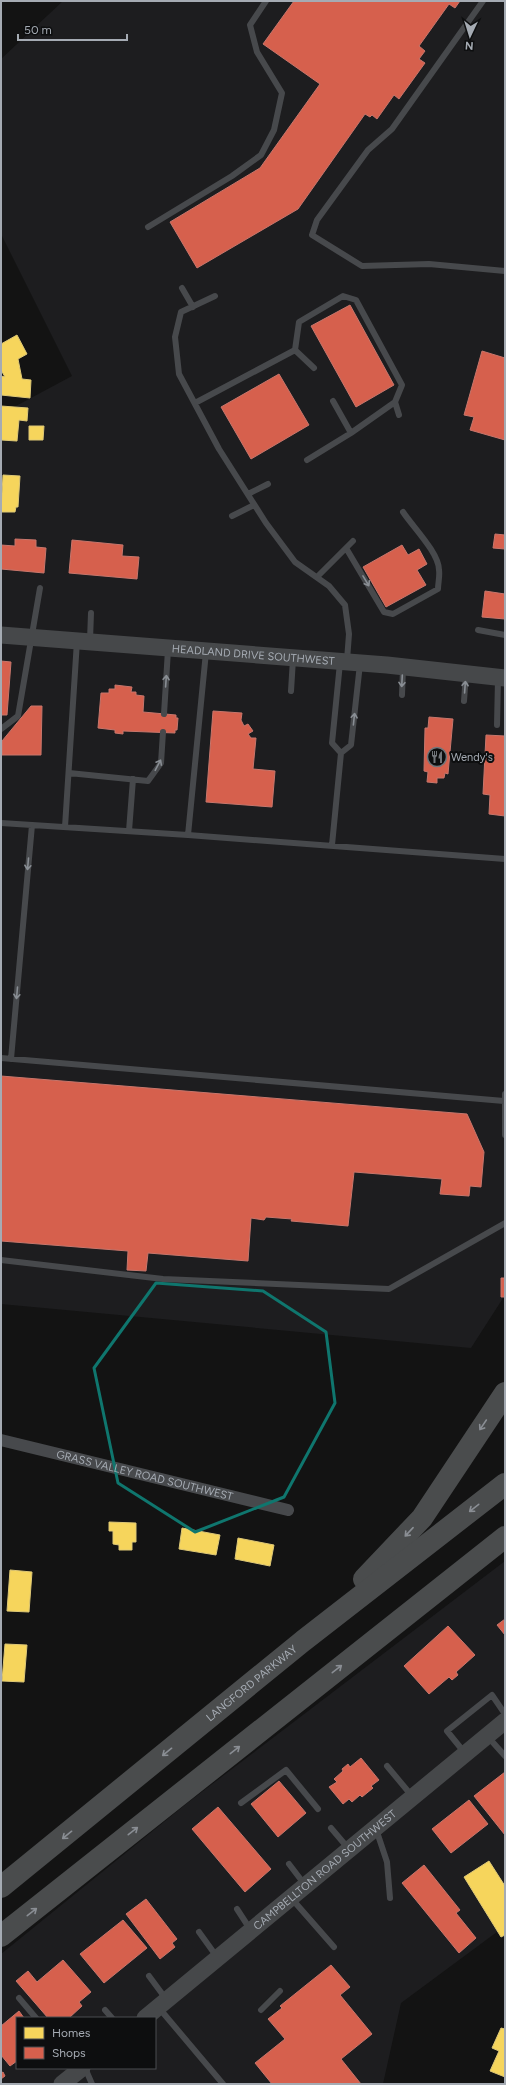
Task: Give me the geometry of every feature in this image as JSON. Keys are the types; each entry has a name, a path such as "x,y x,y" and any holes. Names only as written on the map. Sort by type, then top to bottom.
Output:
{"highway":[{"path":"303,1641 422,1518 505,1393"},
{"name":"LANGFORD PARKWAY","path":"1,1887 303,1641 505,1484"},
{"path":"1,1936 505,1537"}],"main road":[{"name":"HEADLAND DRIVE SOUTHWEST","path":"1,635 403,666 502,678"},
{"name":"CAMPBELLTON ROAD SOUTHWEST","path":"146,2017 505,1721"},
{"path":"62,2084 82,2069"}],"street":[{"name":"GRASS VALLEY ROAD SOUTHWEST","path":"1,1440 288,1510"}],"lane":[{"path":"148,227 232,176 261,155 274,130 282,93 256,52 250,25 266,1"},
{"path":"483,1 392,129 368,150 317,220 312,235 362,266 429,264 505,271"},
{"path":"182,288 192,307"},
{"path":"216,296 181,312 175,337 180,374 219,449 254,505 295,562 329,586 345,605 349,634 351,745 341,753 332,845"},
{"path":"295,350 299,322 343,296 356,300 402,385 395,402 351,433 307,460"},
{"path":"195,403 295,350"},
{"path":"295,350 314,368"},
{"path":"333,401 351,433"},
{"path":"395,402 399,414"},
{"path":"248,494 268,484"},
{"path":"232,516 254,505"},
{"path":"346,548 384,612 393,614 438,589 440,569 426,540 414,528 403,512"},
{"path":"317,577 353,541"},
{"path":"1,729 18,716 33,637 40,588"},
{"path":"65,827 69,773 84,641 91,613"},
{"path":"478,630 505,635"},
{"path":"164,714 168,648"},
{"path":"188,835 206,651"},
{"path":"291,691 293,657"},
{"path":"341,753 332,743 349,662"},
{"path":"402,695 403,666"},
{"path":"464,701 466,674"},
{"path":"497,725 502,678"},
{"path":"69,773 148,781 161,763 163,732"},
{"path":"129,831 133,779"},
{"path":"1,823 332,845 505,859"},
{"path":"11,1059 32,825"},
{"path":"1,1058 504,1101"},
{"path":"505,1094 505,1135"},
{"path":"1,1260 163,1279 389,1289 505,1223"},
{"path":"466,1754 447,1731 492,1695 505,1714"},
{"path":"487,1736 505,1756"},
{"path":"387,1766 413,1797"},
{"path":"242,1804 286,1770 318,1809"},
{"path":"331,1828 349,1849"},
{"path":"376,1828 387,1862 390,1898"},
{"path":"289,1864 306,1886"},
{"path":"291,1898 334,1948"},
{"path":"236,1910 251,1930"},
{"path":"199,1932 218,1958"},
{"path":"149,1976 162,2003 223,2084"},
{"path":"261,2010 280,1991"},
{"path":"19,1998 35,2017"},
{"path":"105,2010 111,2017"},
{"path":"84,2069 92,2084"}],"highlighted area":[{"path":"156,1283 263,1291 326,1332 335,1403 284,1497 195,1532 118,1483 94,1368"}],"shaded area":[{"path":"63,1 505,1 505,1295 471,1348 1,1304 1,414 72,376 1,234 1,59"},
{"path":"505,1561 505,1926 401,2003 383,2084 1,2084 1,1954 186,1804"}],"building: Homes":[{"path":"17,335 27,354 18,359 22,379 31,380 30,398 1,395 1,376 5,377 1,370 1,344"},
{"path":"1,406 28,408 27,421 19,420 17,441 1,440"},
{"path":"29,426 44,426 43,440 29,440"},
{"path":"3,475 20,476 18,507 16,507 15,512 1,512"},
{"path":"109,1522 136,1523 136,1542 132,1542 132,1550 119,1550 119,1545 113,1544 113,1531 109,1531"},
{"path":"182,1528 220,1535 216,1555 179,1549"},
{"path":"238,1538 274,1545 270,1566 235,1559"},
{"path":"10,1570 32,1572 29,1612 7,1611"},
{"path":"5,1644 27,1645 24,1682 2,1681"},
{"path":"489,1861 505,1886 505,1935 501,1937 464,1877"},
{"path":"501,2028 505,2029 505,2077 490,2071 499,2051 492,2048"}],"building: Shops":[{"path":"294,1 460,1 455,8 449,4 419,46 425,51 419,59 425,63 399,99 394,95 377,119 372,115 370,117 365,114 298,209 197,268 170,222 260,168 320,84 263,44"},
{"path":"350,305 394,385 356,407 311,326"},
{"path":"482,351 505,358 505,440 470,430 474,417 464,415"},
{"path":"279,374 309,425 251,459 221,407"},
{"path":"495,534 505,535 505,549 493,548"},
{"path":"15,539 36,540 36,547 46,548 44,573 1,569 1,545 15,546"},
{"path":"72,540 123,545 122,556 139,557 137,579 69,573"},
{"path":"402,545 408,555 419,549 427,564 417,570 426,585 386,607 363,567"},
{"path":"485,591 505,594 505,619 482,617"},
{"path":"1,661 11,662 7,715 1,715"},
{"path":"115,685 132,687 131,692 136,692 136,695 144,696 143,712 176,715 176,718 178,718 177,730 175,730 175,733 123,731 123,734 115,733 115,730 98,728 101,693 109,693 109,689 115,689"},
{"path":"31,706 42,706 41,755 2,755 2,741"},
{"path":"213,711 242,713 241,720 244,726 248,724 253,731 248,734 251,738 256,738 253,769 275,771 272,807 206,802"},
{"name":"Wendy's","path":"429,717 453,719 448,774 445,773 444,778 437,778 437,783 427,782 428,772 424,771 425,728 428,728"},
{"path":"486,735 505,736 505,816 489,814 490,795 483,794"},
{"path":"1,1076 467,1114 484,1152 481,1187 470,1186 469,1196 440,1194 442,1179 354,1172 348,1226 291,1221 292,1219 266,1217 264,1220 251,1218 248,1261 148,1253 146,1271 127,1270 128,1251 1,1241"},
{"path":"501,1278 505,1278 505,1297 501,1297"},
{"path":"505,1619 505,1635 497,1625"},
{"path":"448,1626 475,1655 456,1672 458,1675 452,1680 449,1677 429,1694 404,1666"},
{"path":"361,1758 379,1780 371,1786 373,1788 362,1797 360,1795 352,1802 349,1799 343,1804 329,1787 337,1782 334,1779 343,1771 342,1769 348,1764 350,1767"},
{"path":"505,1772 505,1835 474,1796"},
{"path":"279,1781 306,1813 278,1837 251,1804"},
{"path":"469,1800 488,1824 451,1853 432,1829"},
{"path":"218,1807 271,1869 245,1892 192,1829"},
{"path":"424,1865 460,1910 456,1913 476,1938 459,1953 402,1883"},
{"path":"146,1899 177,1939 172,1943 175,1947 160,1959 126,1914"},
{"path":"123,1920 147,1948 104,1983 80,1954"},
{"path":"63,1960 91,1992 79,2002 82,2006 70,2017 47,2017 16,1981 28,1971 37,1982"},
{"path":"331,1965 350,1987 340,1995 372,2034 341,2059 361,2084 272,2084 255,2063 285,2039 268,2019 282,2008 280,2006"},
{"path":"19,2011 23,2017 16,2017 16,2062 10,2066 1,2055 1,2026"},
{"path":"3,2072 5,2076 1,2079 1,2073"}],"place":[{"name":"Wendy's","path":"437,757"}]}
